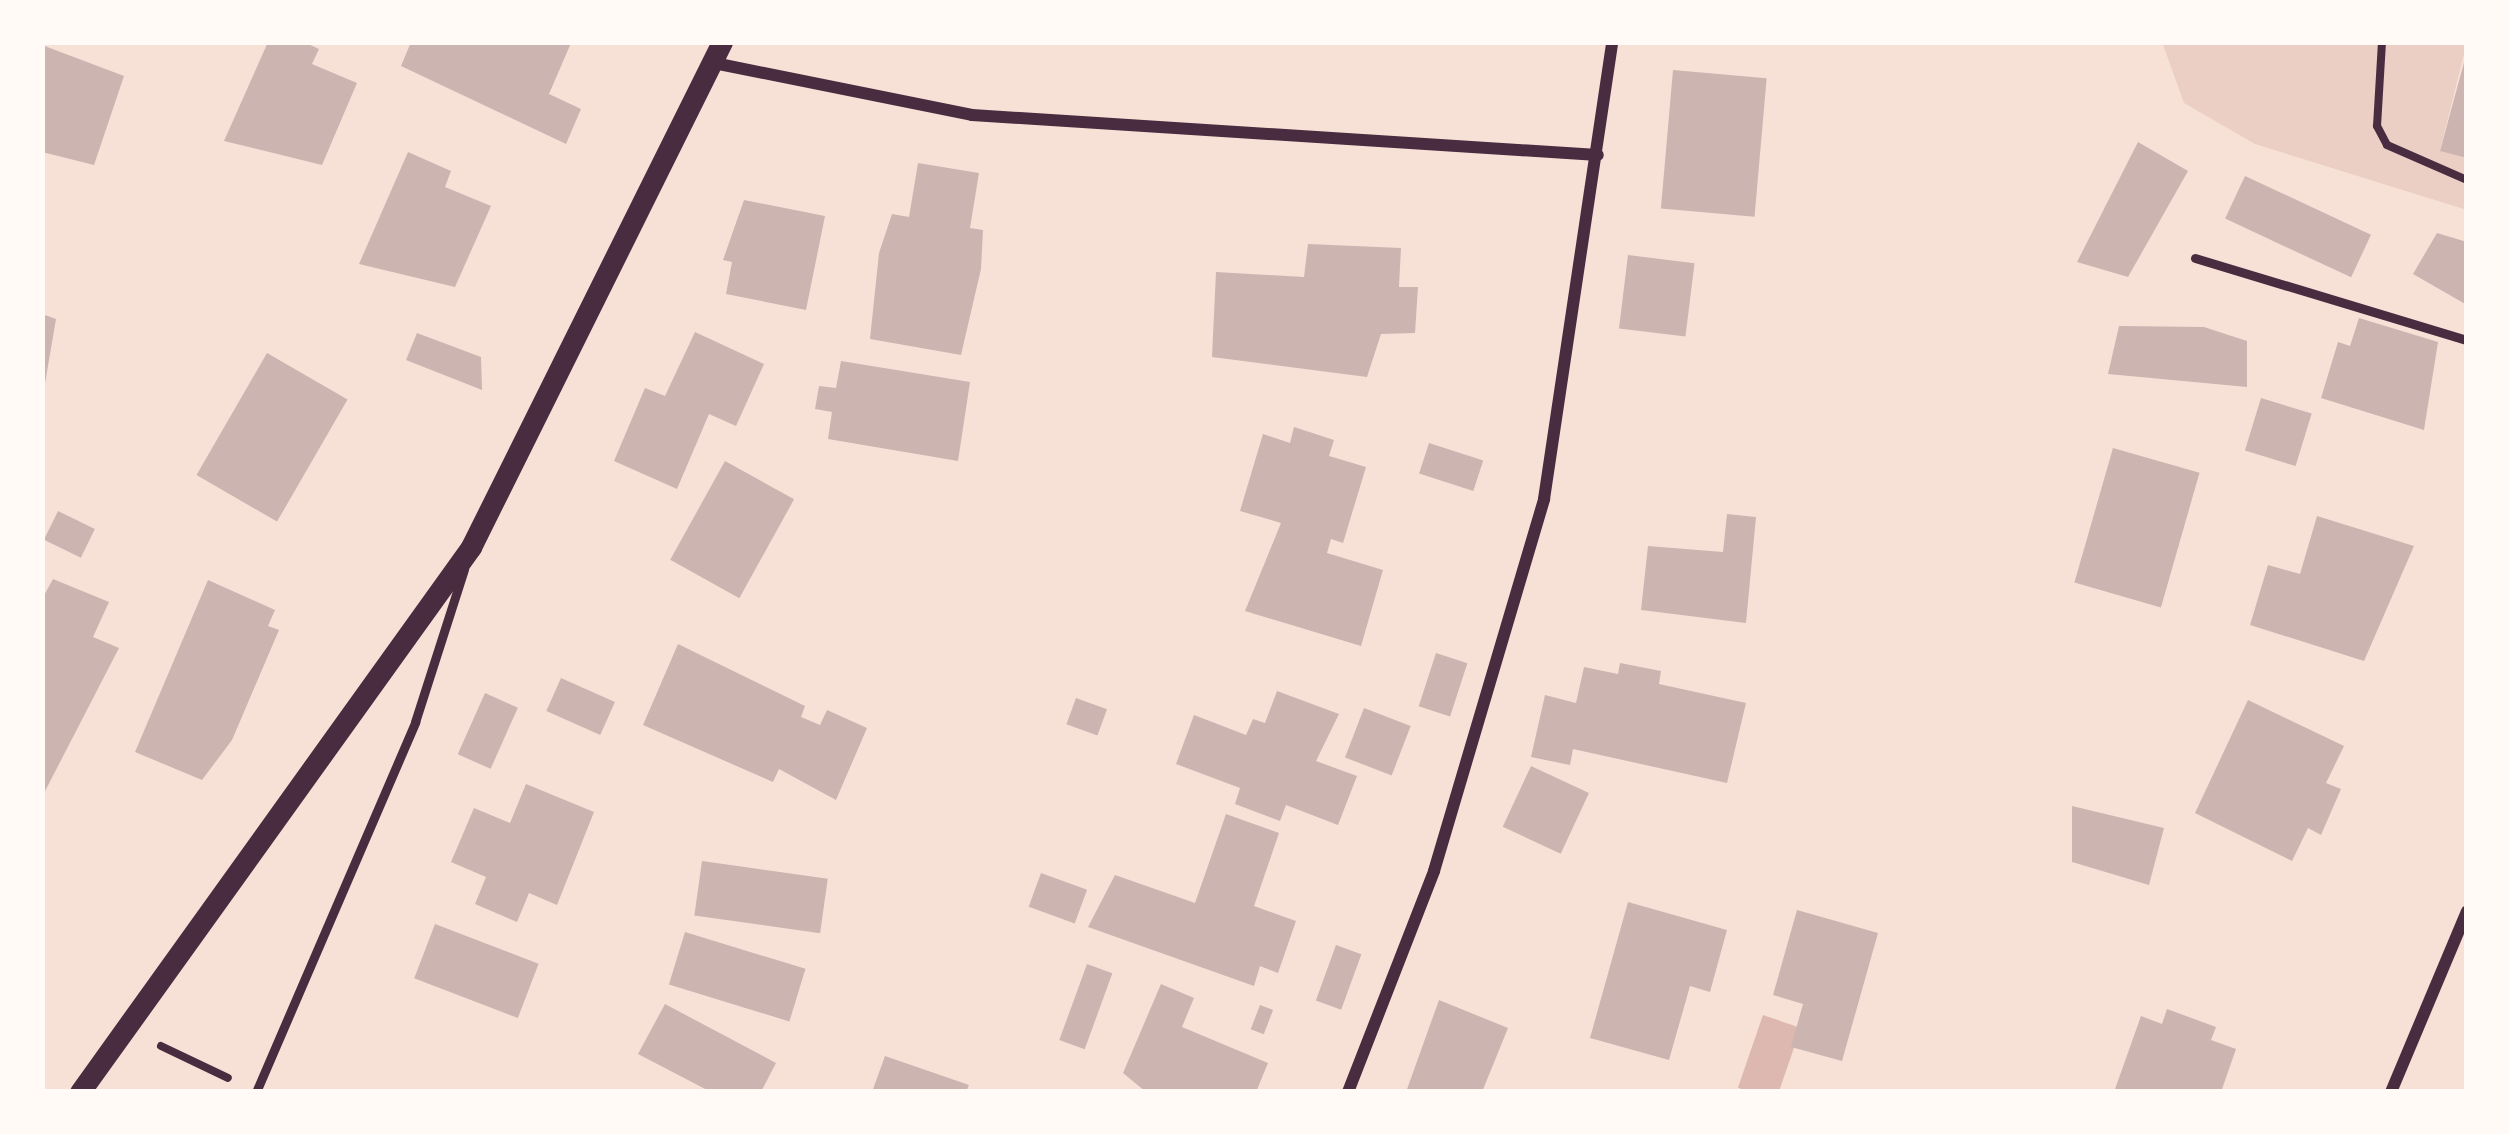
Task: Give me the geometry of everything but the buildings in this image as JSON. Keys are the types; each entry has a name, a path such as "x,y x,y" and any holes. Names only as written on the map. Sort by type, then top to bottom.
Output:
{"street":[{"path":"1348,1092 1434,871 1544,499 1612,42"},
{"path":"80,1092 471,547 718,52 972,116 1598,155"},
{"path":"2391,1092 2467,911"}],"lane":[{"path":"2195,258 2467,340"},
{"path":"256,1092 416,722 471,547"}],"path":[{"path":"2382,42 2378,125 2387,145 2467,180"},
{"path":"151,1052 163,1045 238,1088"}],"shaded area":[{"path":"2162,42 2467,42 2440,150 2467,158 2467,210 2255,144 2184,103"},
{"path":"1763,1015 1801,1028 1779,1092 1738,1088"}]}
